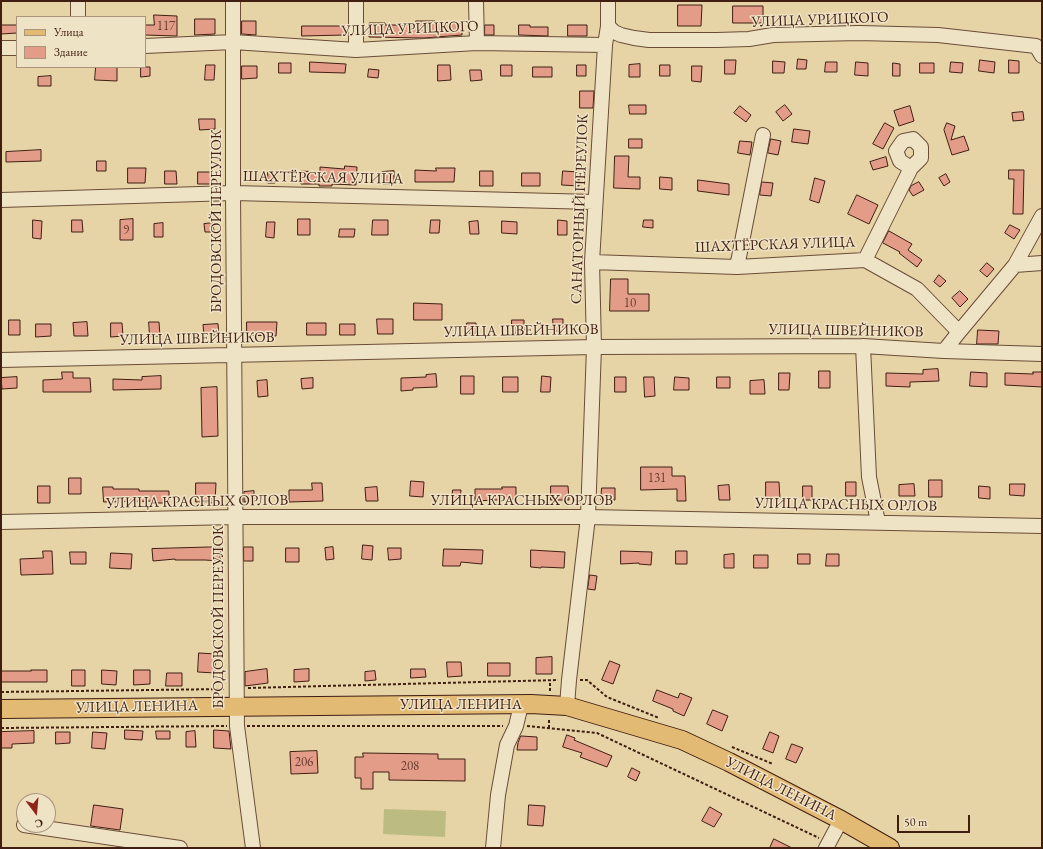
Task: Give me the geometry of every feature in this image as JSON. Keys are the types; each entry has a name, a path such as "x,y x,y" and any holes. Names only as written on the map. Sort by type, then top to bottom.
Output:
{"main road":[{"name":"УЛИЦА ЛЕНИНА","path":"1,709 236,706 567,706 682,740 729,762 841,820 890,848"}],"street":[{"path":"78,1 78,16"},
{"name":"БРОДОВСКОЙ ПЕРЕУЛОК","path":"234,1 233,193 236,726 253,848"},
{"path":"356,1 356,50"},
{"path":"476,1 477,43"},
{"name":"САНАТОРНЫЙ ПЕРЕУЛОК","path":"567,706 588,517 594,347 592,262 605,45 608,26 608,1"},
{"name":"УЛИЦА УРИЦКОГО","path":"608,26 614,32 621,35 649,40 750,39 780,35 938,35 1039,51"},
{"name":"УЛИЦА УРИЦКОГО","path":"146,46 233,42 356,50 477,43 605,45"},
{"path":"1,48 16,48"},
{"path":"737,266 763,135"},
{"path":"865,260 911,168"},
{"name":"ШАХТЁРСКАЯ УЛИЦА","path":"1,200 233,193 595,202"},
{"path":"944,351 1015,265 1042,216"},
{"name":"ШАХТЁРСКАЯ УЛИЦА","path":"592,262 737,266 865,260 917,289 959,332"},
{"path":"1015,265 1042,263"},
{"path":"863,346 869,477 878,522"},
{"name":"УЛИЦА ШВЕЙНИКОВ","path":"1,360 594,347 863,346 944,351 1042,354"},
{"name":"УЛИЦА КРАСНЫХ ОРЛОВ","path":"1,522 236,517 588,517 1042,526"},
{"path":"493,848 498,795 507,745 516,726 521,705"},
{"path":"827,845 841,820"},
{"path":"56,830 180,848"}],"path":[{"path":"1,728 516,726 597,733 827,845"}],"shaded area":[{"path":"384,809 446,811 445,837 383,834"}],"building":[{"path":"678,5 702,5 701,26 678,26"},
{"path":"733,6 763,6 763,23 733,23"},
{"path":"154,15 177,16 177,36 146,35 146,25 154,25"},
{"path":"195,19 215,19 215,34 195,35"},
{"path":"242,21 256,21 256,35 242,34"},
{"path":"416,21 462,23 462,35 424,38 369,37 369,23 385,23 385,25 416,25"},
{"path":"1,25 16,25 16,33 1,34"},
{"path":"485,25 494,25 494,35 485,35"},
{"path":"519,25 530,25 530,27 548,27 548,36 519,35"},
{"path":"568,25 587,25 587,36 568,36"},
{"path":"302,26 345,26 345,35 302,36"},
{"path":"798,59 807,60 806,69 797,69"},
{"path":"725,60 736,60 735,74 725,74"},
{"path":"980,60 995,62 994,73 979,71"},
{"path":"1009,60 1019,61 1019,73 1009,73"},
{"path":"773,61 785,62 784,73 773,73"},
{"path":"310,62 346,64 345,73 310,72"},
{"path":"826,62 837,62 837,72 825,72"},
{"path":"856,62 868,63 868,76 855,75"},
{"path":"951,62 963,63 962,73 950,72"},
{"path":"279,63 291,63 291,73 279,73"},
{"path":"893,63 900,64 900,76 893,76"},
{"path":"920,63 934,63 934,73 920,73"},
{"path":"640,64 640,77 629,77 629,65"},
{"path":"206,65 215,65 214,80 205,80"},
{"path":"438,65 450,65 451,80 438,81"},
{"path":"501,65 512,65 512,76 501,76"},
{"path":"577,65 586,65 586,76 577,76"},
{"path":"660,65 670,65 670,76 660,76"},
{"path":"242,66 257,66 257,78 242,79"},
{"path":"692,66 702,66 701,82 692,81"},
{"path":"150,67 150,76 141,77 141,68"},
{"path":"533,67 552,67 552,77 533,77"},
{"path":"96,68 117,68 117,81 95,80"},
{"path":"369,69 379,70 378,78 368,77"},
{"path":"470,70 481,70 482,80 471,81"},
{"path":"51,76 51,86 38,86 38,77"},
{"path":"580,91 594,91 593,108 580,108"},
{"path":"629,105 646,105 646,114 630,114"},
{"path":"785,105 792,114 783,121 776,112"},
{"path":"740,106 751,115 746,122 734,113"},
{"path":"910,106 914,121 899,126 894,111"},
{"path":"1023,112 1024,120 1013,121 1012,113"},
{"path":"199,119 215,119 215,129 200,130"},
{"path":"885,123 894,128 883,149 873,144"},
{"path":"947,123 955,126 951,140 964,136 969,150 952,155 944,130"},
{"path":"794,129 810,131 808,144 792,142"},
{"path":"629,139 642,139 642,148 629,148"},
{"path":"771,139 781,141 778,155 768,153"},
{"path":"740,141 752,142 750,155 738,153"},
{"path":"41,150 41,161 6,162 6,152"},
{"path":"615,156 629,156 628,177 640,177 640,189 614,188"},
{"path":"886,157 888,166 873,170 870,162"},
{"path":"97,161 106,161 106,171 97,171"},
{"path":"345,166 357,167 356,185 332,184 332,186 319,186 319,184 301,184 301,171 320,172 320,167 344,169"},
{"path":"128,168 146,168 145,183 128,183"},
{"path":"436,168 455,168 454,182 415,182 415,170 436,171"},
{"path":"1009,170 1024,170 1023,214 1013,214 1014,179 1009,179"},
{"path":"165,171 176,171 177,184 165,184"},
{"path":"394,171 394,184 383,184 382,172"},
{"path":"480,171 493,171 493,186 480,186"},
{"path":"563,171 579,172 579,186 562,185"},
{"path":"198,172 211,172 212,184 198,184"},
{"path":"268,172 275,172 275,183 268,183"},
{"path":"522,173 540,173 540,186 522,186"},
{"path":"946,174 950,182 944,186 939,178"},
{"path":"660,177 672,178 672,190 660,189"},
{"path":"815,178 825,181 819,203 810,200"},
{"path":"698,180 729,184 729,195 698,191"},
{"path":"762,182 773,183 771,196 760,195"},
{"path":"919,182 924,190 913,196 909,190 911,186"},
{"path":"857,195 878,205 869,224 848,214"},
{"path":"133,219 133,240 120,240 120,220"},
{"path":"298,219 310,219 310,235 298,235"},
{"path":"33,220 42,221 41,239 33,238"},
{"path":"72,220 82,220 83,232 72,232"},
{"path":"373,220 388,220 388,235 372,235"},
{"path":"431,220 440,220 439,233 430,233"},
{"path":"558,220 567,221 567,235 558,235"},
{"path":"644,220 653,220 653,228 643,227"},
{"path":"478,221 479,234 470,234 469,222"},
{"path":"502,221 517,222 517,234 502,233"},
{"path":"267,222 275,222 274,238 266,237"},
{"path":"163,223 163,237 154,237 154,224"},
{"path":"213,223 214,232 205,232 204,224"},
{"path":"1010,225 1020,230 1014,239 1005,233"},
{"path":"340,229 355,229 354,237 339,237"},
{"path":"889,231 912,244 908,250 922,260 917,267 899,253 900,252 883,243"},
{"path":"987,263 994,269 987,277 980,271"},
{"path":"939,275 946,281 940,287 934,282"},
{"path":"611,279 628,279 628,294 649,294 649,311 610,311"},
{"path":"960,291 968,299 960,307 952,298"},
{"path":"414,303 442,304 442,320 414,320"},
{"path":"377,319 393,319 393,334 378,334"},
{"path":"553,319 563,319 563,331 554,331"},
{"path":"9,320 20,320 20,335 9,335"},
{"path":"512,320 524,320 524,334 512,333"},
{"path":"87,322 88,336 74,336 73,323"},
{"path":"149,322 159,322 160,336 150,336"},
{"path":"247,322 277,322 276,336 247,335"},
{"path":"111,323 122,323 123,336 111,337"},
{"path":"307,323 326,323 326,335 307,335"},
{"path":"467,323 476,323 476,333 467,333"},
{"path":"36,324 51,324 51,336 36,337"},
{"path":"218,324 219,335 204,335 203,325"},
{"path":"340,324 355,324 355,335 340,335"},
{"path":"978,330 999,331 998,344 977,344"},
{"path":"938,369 939,381 910,382 910,387 886,386 886,373 923,374 923,370"},
{"path":"819,371 830,371 830,388 819,388"},
{"path":"62,372 73,372 73,378 90,378 91,392 43,392 43,380 62,379"},
{"path":"971,372 987,373 987,387 970,386"},
{"path":"1033,372 1042,372 1042,387 1005,385 1005,373 1033,374"},
{"path":"779,373 790,373 789,390 779,390"},
{"path":"436,374 437,387 413,388 413,390 401,391 401,378 426,377 426,375"},
{"path":"161,376 161,389 113,390 113,379 142,380 142,377"},
{"path":"461,376 474,376 474,394 461,394"},
{"path":"542,376 551,377 550,392 541,392"},
{"path":"17,377 17,388 2,389 1,378"},
{"path":"503,377 518,377 518,392 503,392"},
{"path":"615,377 626,377 626,392 615,392"},
{"path":"644,377 654,377 655,396 645,397"},
{"path":"675,377 689,378 689,390 674,390"},
{"path":"717,377 730,377 730,388 717,388"},
{"path":"313,378 313,388 302,389 301,379"},
{"path":"267,380 268,396 258,397 257,381"},
{"path":"764,380 765,394 750,394 750,381"},
{"path":"217,387 218,436 202,437 201,388"},
{"path":"641,467 672,467 672,476 685,476 686,501 677,501 677,489 641,490"},
{"path":"69,478 81,478 81,494 69,494"},
{"path":"929,480 942,480 942,497 929,497"},
{"path":"411,481 424,482 423,497 410,496"},
{"path":"766,482 779,482 780,499 766,499"},
{"path":"846,482 856,482 856,496 846,496"},
{"path":"196,483 216,483 215,503 196,502"},
{"path":"312,483 322,483 323,501 289,502 289,490 312,490"},
{"path":"914,484 915,496 899,496 899,485"},
{"path":"1010,484 1025,484 1024,496 1010,495"},
{"path":"729,485 730,500 719,500 718,486"},
{"path":"38,486 50,486 50,503 38,503"},
{"path":"551,486 568,486 569,500 551,500"},
{"path":"803,486 812,486 812,500 803,500"},
{"path":"979,486 990,487 990,499 979,498"},
{"path":"103,487 113,487 113,489 139,489 139,491 169,491 169,503 153,503 153,501 104,502"},
{"path":"377,487 378,501 366,501 365,488"},
{"path":"502,487 516,487 516,499 475,501 475,489 502,489"},
{"path":"602,488 615,488 615,500 601,500"},
{"path":"453,490 461,490 460,500 452,500"},
{"path":"254,491 254,501 244,502 244,492"},
{"path":"363,545 373,546 372,560 362,559"},
{"path":"221,547 220,561 175,559 153,561 152,549"},
{"path":"244,547 253,547 253,561 244,561"},
{"path":"333,547 334,559 326,560 325,548"},
{"path":"286,548 299,548 299,562 286,562"},
{"path":"388,548 401,548 401,559 389,560"},
{"path":"444,549 483,550 482,564 461,562 460,566 443,566"},
{"path":"531,550 565,552 564,568 531,567"},
{"path":"43,551 52,551 53,574 21,575 20,559 43,558"},
{"path":"621,551 652,552 651,565 639,563 621,564"},
{"path":"676,551 687,551 687,564 676,564"},
{"path":"70,552 86,552 86,564 71,564"},
{"path":"111,553 132,554 131,569 110,568"},
{"path":"734,554 734,568 724,568 724,555"},
{"path":"798,554 810,554 810,564 798,564"},
{"path":"827,554 839,554 839,566 826,566"},
{"path":"754,555 768,555 768,568 754,568"},
{"path":"590,575 597,576 595,590 588,589"},
{"path":"199,653 216,654 215,673 198,672"},
{"path":"552,657 552,674 536,674 536,658"},
{"path":"610,661 620,665 613,684 602,680"},
{"path":"447,662 461,662 462,676 448,677"},
{"path":"488,663 510,663 510,676 488,676"},
{"path":"267,669 268,683 245,686 245,672"},
{"path":"309,669 309,681 294,682 294,670"},
{"path":"411,669 425,669 426,677 411,678"},
{"path":"47,670 47,682 1,682 1,671"},
{"path":"72,670 85,670 85,686 72,686"},
{"path":"102,670 117,671 116,685 102,684"},
{"path":"134,670 150,670 150,684 134,685"},
{"path":"375,671 376,680 365,681 365,672"},
{"path":"167,673 182,673 182,686 166,686"},
{"path":"657,690 678,698 680,693 692,698 684,716 673,711 673,709 653,701"},
{"path":"713,710 728,716 722,731 707,724"},
{"path":"125,730 143,731 142,740 125,739"},
{"path":"214,730 229,731 231,749 214,748"},
{"path":"34,731 34,743 12,744 12,748 1,748 1,732"},
{"path":"156,731 170,731 170,739 157,739"},
{"path":"195,731 196,747 186,747 186,732"},
{"path":"56,732 70,732 70,743 56,744"},
{"path":"93,732 107,733 105,749 92,748"},
{"path":"770,732 779,736 773,753 763,749"},
{"path":"567,735 575,738 574,740 612,756 607,767 580,757 582,753 563,747"},
{"path":"521,736 537,737 537,750 517,750"},
{"path":"792,744 803,748 796,763 786,759"},
{"path":"317,751 318,773 291,774 290,752"},
{"path":"363,753 438,754 438,759 465,759 465,781 389,780 389,772 373,772 373,789 361,789 361,778 355,778 355,757 363,757"},
{"path":"632,768 640,772 636,781 628,777"},
{"path":"94,805 123,809 120,830 91,826"},
{"path":"529,805 545,806 543,826 528,825"},
{"path":"710,807 722,814 714,827 702,821"},
{"path":"774,839 792,848 770,848"}]}
